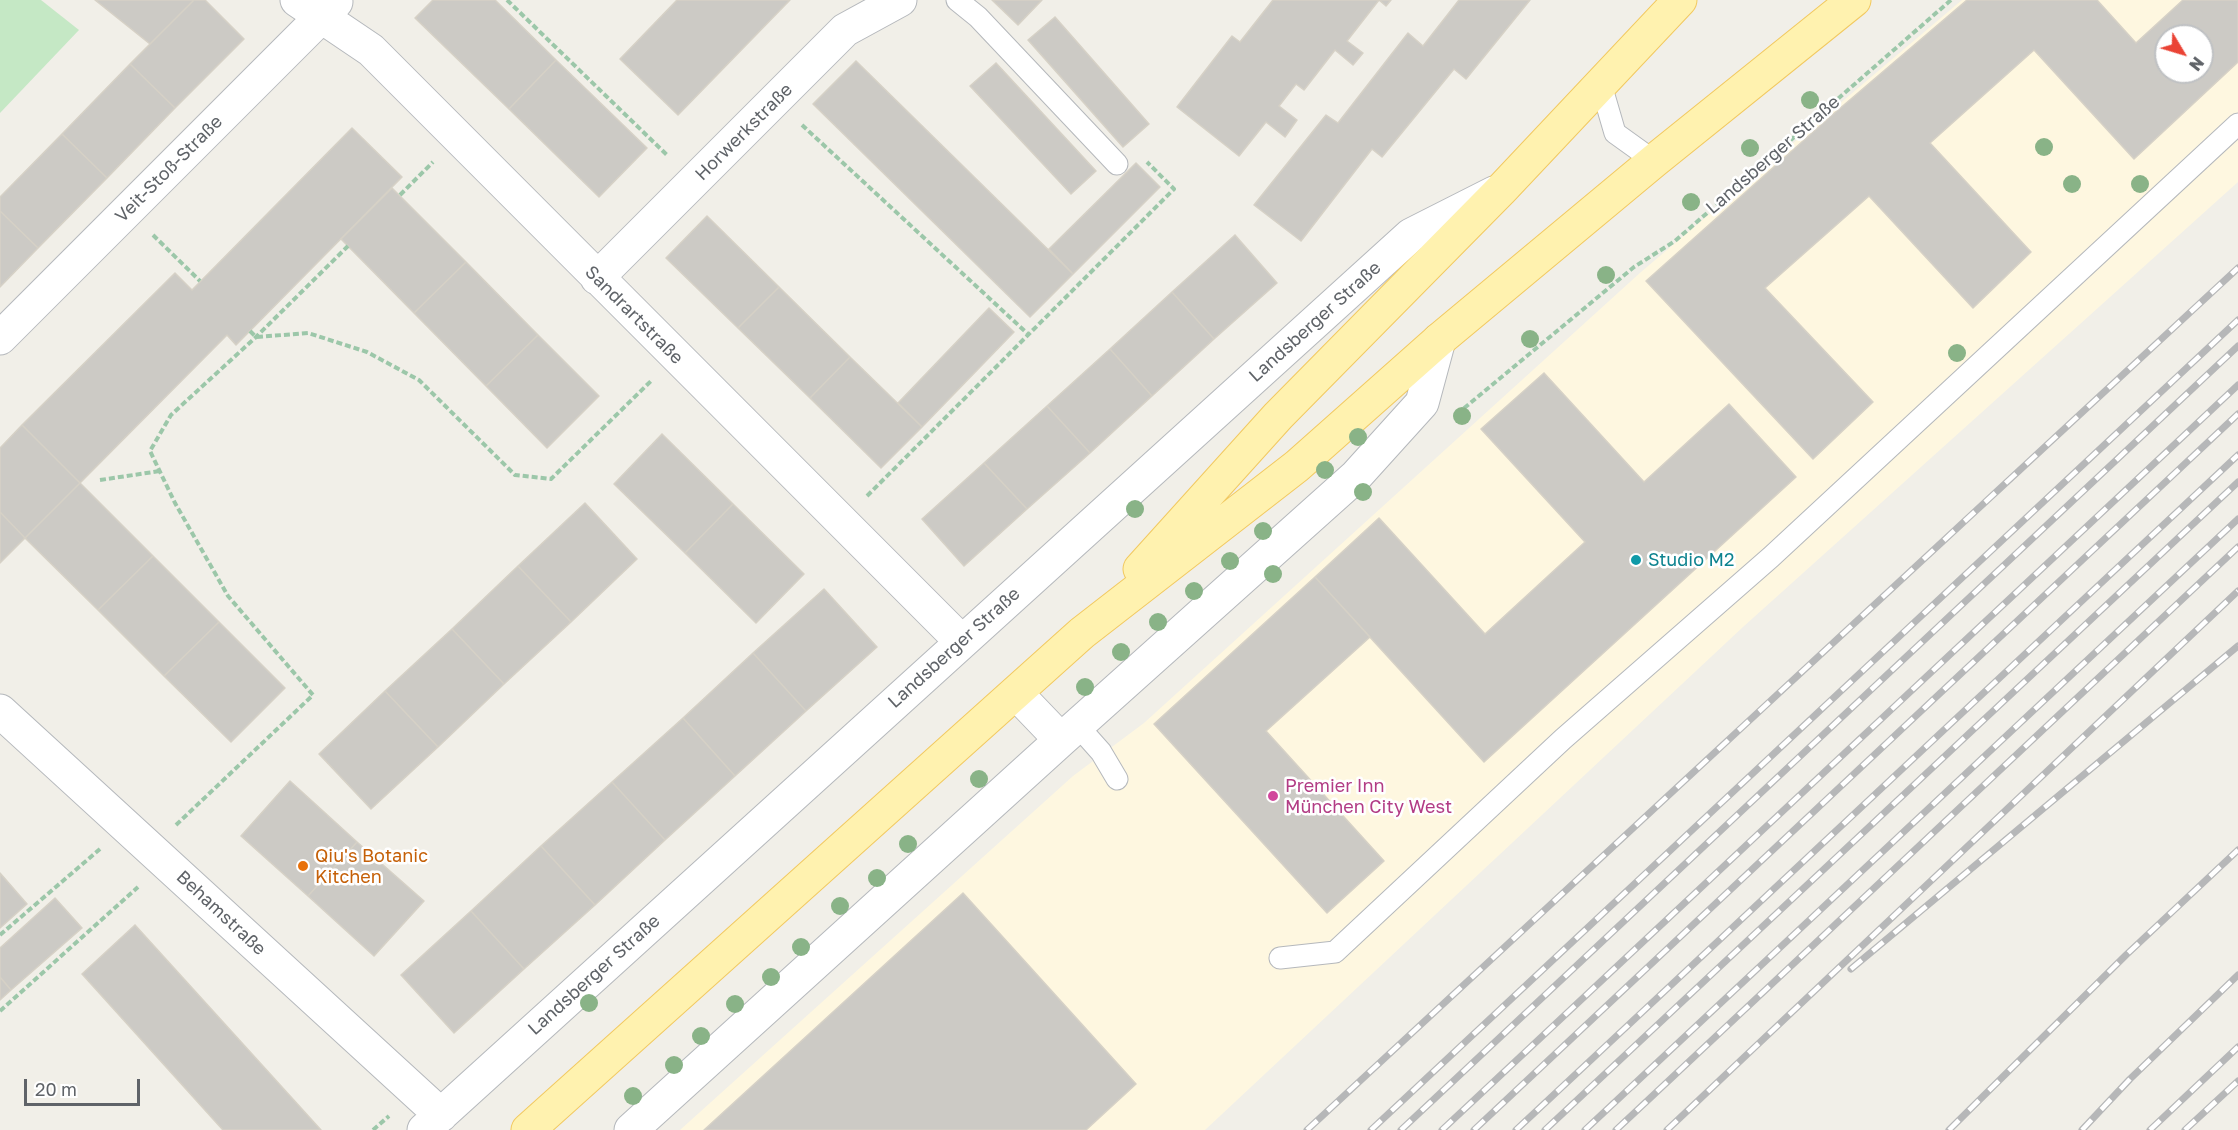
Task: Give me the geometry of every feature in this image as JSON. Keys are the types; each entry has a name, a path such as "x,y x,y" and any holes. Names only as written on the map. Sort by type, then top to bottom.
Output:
{"main road":[{"name":"Landsberger Straße","path":"1082,633 1278,416 1501,190 1680,0"},
{"name":"Landsberger Straße","path":"528,1130 1082,633 1297,466 1440,340 1654,161 1854,0"}],"street":[{"name":"Horwerkstraße","path":"597,278 845,30 900,0"},
{"name":"Sandrartstraße","path":"319,5 371,50 961,641"},
{"name":"Veit-Stoß-Straße","path":"0,338 128,210 319,5"},
{"name":"Landsberger Straße","path":"432,1122 1411,235 1501,190"},
{"path":"631,1130 1069,732 1356,476 1422,403 1440,340"},
{"path":"1016,693 1069,732"},
{"name":"Behamstraße","path":"0,711 158,855 432,1122"}],"lane":[{"path":"957,0 978,17 1117,164"},
{"path":"1601,86 1615,133 1654,161"},
{"path":"1280,958 1335,952 1563,739 1772,557 2238,124"},
{"path":"1069,732 1101,752 1117,779"}],"path":[{"path":"507,0 695,181"},
{"name":"Landsberger Straße","path":"1452,419 1634,267 1675,241 1951,0"},
{"path":"775,100 1029,335"},
{"path":"400,195 458,137"},
{"path":"841,522 1174,189 1135,150 1117,164"},
{"path":"128,210 200,281"},
{"path":"0,1011 158,855 313,695 228,596 175,504 150,451 171,415 256,337 348,246"},
{"path":"250,331 256,337 308,333 367,352 419,380 516,475 551,479 675,357"},
{"path":"100,480 160,471"},
{"path":"0,935 125,827"}],"shaded area":[{"path":"1962,0 2238,0 2238,182 1743,627 1205,1130 680,1130 1073,776 1144,723 1641,272"}],"green space":[{"path":"0,0 41,0 79,30 0,113"}],"building":[{"path":"95,0 194,0 150,44"},
{"path":"194,0 205,0 244,39 175,108 130,64"},
{"path":"433,0 495,0 556,60 509,109 415,18"},
{"path":"677,0 790,0 678,115 620,59"},
{"path":"992,0 1042,0 1018,25"},
{"path":"1273,0 1379,0 1347,41 1363,53 1353,65 1335,50 1304,90 1296,84 1279,106 1297,120 1285,137 1266,122 1239,156 1177,107 1232,36 1240,42"},
{"path":"1379,0 1391,0 1386,6"},
{"path":"1459,0 1530,0 1466,79 1454,69 1382,157 1372,149 1301,241 1254,205 1326,115 1338,123 1408,33 1423,46"},
{"path":"1967,0 2097,0 2136,43 2154,27 2154,84 2214,84 2214,24 2157,24 2183,0 2238,0 2238,62 2134,159 2034,50 1930,143 2031,252 1973,308 1869,196 1765,288 1873,402 1813,459 1646,281 1831,116"},
{"path":"1055,17 1149,124 1123,147 1028,40"},
{"path":"556,60 647,148 599,197 509,109"},
{"path":"856,61 1073,274 1030,317 813,104"},
{"path":"996,63 1096,171 1071,194 970,86"},
{"path":"130,64 175,108 107,178 62,134"},
{"path":"352,128 402,177 236,345 227,335 80,483 22,425 175,273 192,290"},
{"path":"62,134 107,178 38,248 0,211 0,197"},
{"path":"1136,163 1160,187 1073,274 1049,249"},
{"path":"392,188 466,262 414,313 341,239"},
{"path":"0,211 38,248 0,287"},
{"path":"707,216 779,287 738,328 666,258"},
{"path":"1235,235 1277,283 1214,339 1172,292"},
{"path":"466,262 538,335 486,386 414,313"},
{"path":"779,287 850,357 810,398 738,328"},
{"path":"1172,292 1214,339 1152,396 1110,349"},
{"path":"989,308 1014,332 922,427 898,403"},
{"path":"538,335 599,396 547,448 486,386"},
{"path":"1110,349 1152,396 1090,453 1047,406"},
{"path":"850,357 922,427 881,468 810,398"},
{"name":"Studio M2","path":"1544,373 1644,482 1729,404 1796,477 1484,762 1315,577 1379,518 1485,634 1585,542 1481,429"},
{"path":"1047,406 1090,453 1027,509 984,463"},
{"path":"22,425 80,483 25,538 0,512 0,448"},
{"path":"662,434 733,504 685,553 614,484"},
{"path":"984,463 1027,509 964,566 922,519"},
{"path":"80,483 153,556 98,610 25,538"},
{"path":"585,503 637,559 571,622 518,566"},
{"path":"733,504 804,574 756,623 685,553"},
{"path":"0,512 25,538 0,563"},
{"path":"153,556 219,622 164,676 98,610"},
{"path":"518,566 571,622 504,684 452,629"},
{"name":"Premier Inn München City West","path":"1315,577 1370,637 1266,731 1384,861 1327,913 1154,724"},
{"path":"824,589 877,647 806,711 753,653"},
{"path":"219,622 285,688 231,742 164,676"},
{"path":"452,629 504,684 438,747 385,691"},
{"path":"753,653 806,711 735,776 683,718"},
{"path":"385,691 438,747 371,809 319,754"},
{"path":"683,718 735,776 665,840 612,782"},
{"path":"290,781 357,842 308,896 241,836"},
{"path":"612,782 665,840 595,905 541,846"},
{"path":"357,842 424,901 374,956 308,896"},
{"path":"541,846 595,905 524,969 471,911"},
{"path":"0,873 27,904 0,928"},
{"path":"963,893 1136,1084 1086,1130 704,1130"},
{"path":"55,898 82,928 11,990 0,977 0,948"},
{"path":"471,911 524,969 454,1033 401,975"},
{"path":"135,925 321,1130 223,1130 213,1119 82,974"},
{"path":"0,977 11,990 0,1000"}],"railway":[{"path":"1307,1130 2238,268"},
{"path":"1371,1130 2238,320"},
{"path":"1401,1130 2238,346"},
{"path":"1442,1130 2238,385"},
{"path":"1474,1130 2238,414"},
{"path":"1516,1130 2238,455"},
{"path":"1545,1130 2238,482"},
{"path":"1585,1130 2238,519"},
{"path":"1616,1130 2238,547"},
{"path":"1667,1130 2238,591"},
{"path":"1851,969 2238,646"},
{"path":"1949,1130 2126,955 2238,850"},
{"path":"2082,1130 2130,1079 2238,975"},
{"path":"2150,1130 2238,1047"},
{"path":"2185,1130 2238,1081"}],"place":[{"name":"Studio M2","path":"1636,560"},
{"name":"Premier Inn München City West","path":"1273,796"},
{"name":"Qiu's Botanic Kitchen","path":"303,866"}]}
